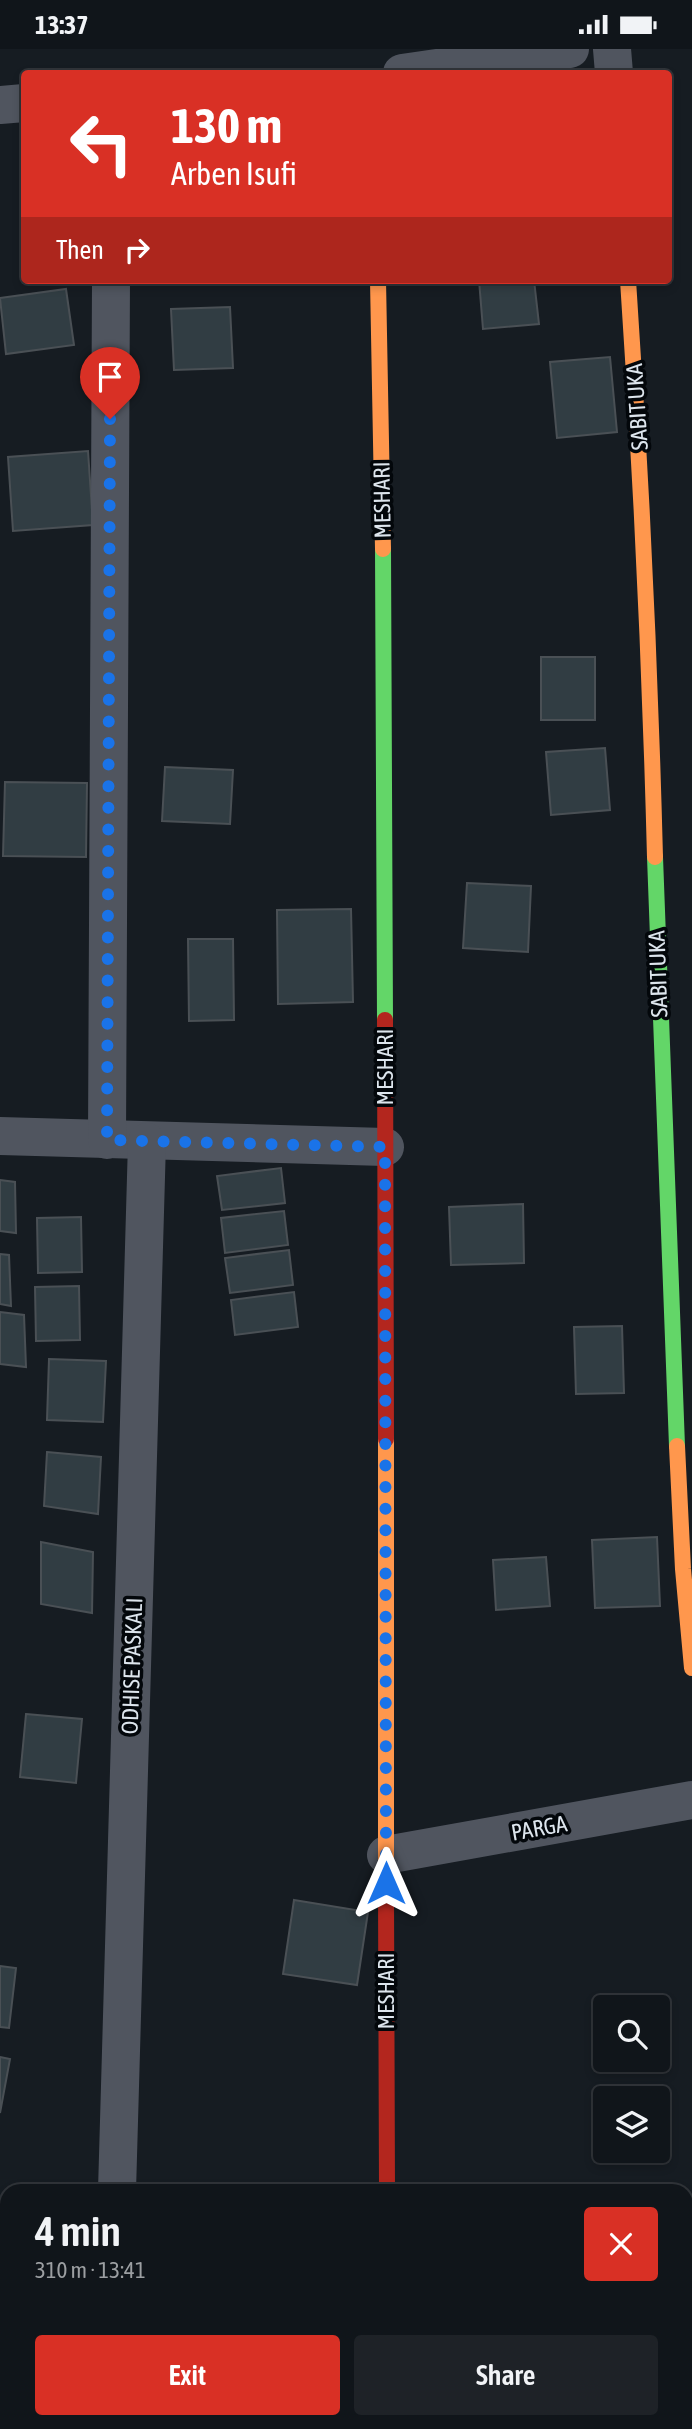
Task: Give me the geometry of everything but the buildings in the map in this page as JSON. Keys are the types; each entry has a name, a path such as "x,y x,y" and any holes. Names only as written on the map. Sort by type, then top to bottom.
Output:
{"street":[{"path":"423,70 570,49"},
{"path":"612,49 614,70"},
{"path":"0,105 21,103"},
{"path":"107,1140 111,284"},
{"name":"MESHARI","path":"378,284 384,601 387,2184"},
{"name":"SABIT UKA","path":"628,284 641,466 652,692 656,909 673,1363 683,1569 692,1668"},
{"path":"0,1136 385,1147"},
{"name":"ODHISE PASKALI","path":"117,2184 146,1142"},
{"name":"PARGA","path":"386,1855 692,1800"}],"traffic: fast":[{"path":"383,549 385,1020"},
{"path":"655,857 677,1446"}],"traffic: slow":[{"path":"378,284 383,549"},
{"path":"628,284 644,568 655,857"},
{"path":"386,1439 386,1892"},
{"path":"677,1446 683,1569 692,1668"}],"traffic: jam":[{"path":"385,1020 386,1439"},
{"path":"386,1892 387,2184"}],"route":[{"path":"110,419 107,1140 385,1147 386,1883"}]}
